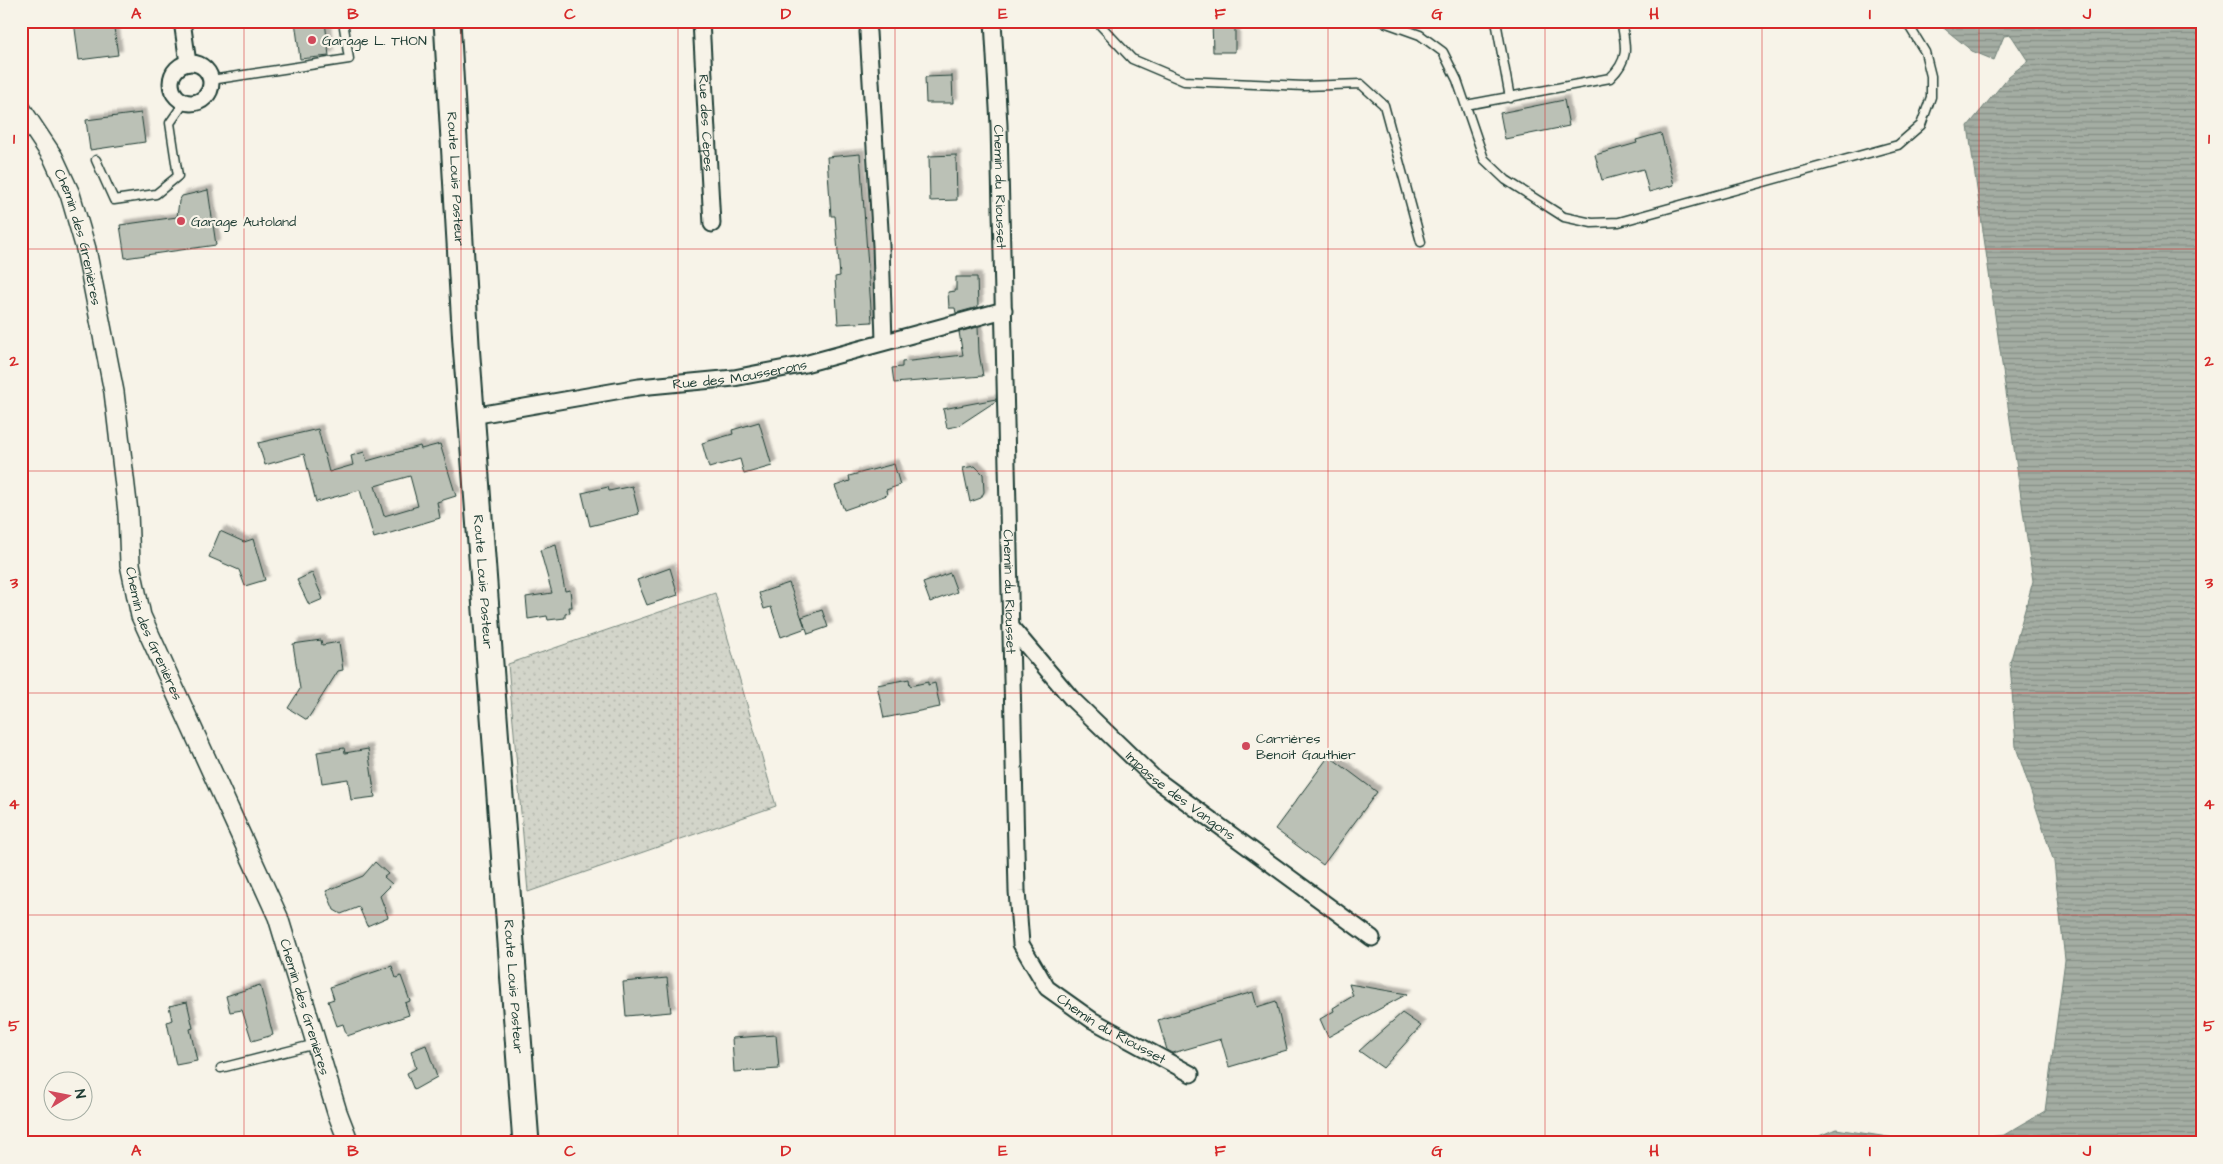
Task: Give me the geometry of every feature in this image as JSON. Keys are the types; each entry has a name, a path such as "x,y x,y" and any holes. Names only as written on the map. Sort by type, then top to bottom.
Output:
{"main road":[{"name":"Route Louis Pasteur","path":"447,21 472,416 526,1143"}],"street":[{"path":"182,21 188,63"},
{"name":"Rue des Cèpes","path":"702,21 712,224"},
{"name":"Chemin du Riousset","path":"993,21 999,125 1017,892 1021,944 1047,988 1092,1020 1191,1074"},
{"path":"868,32 881,236 884,341"},
{"path":"188,63 198,64 207,71 211,80 210,91 204,99 194,104 184,103 173,95 170,81 176,69 188,63"},
{"name":"Chemin des Grenières","path":"21,109 53,157 70,194 86,249 114,392 128,512 130,564 141,616 278,917 318,1043 337,1112 349,1143"},
{"name":"Rue des Mousserons","path":"472,416 639,387 734,378 802,365 884,341 1004,310"},
{"name":"Impasse des Vangons","path":"1011,627 1072,699 1154,778 1372,938"}],"lane":[{"path":"211,80 349,59 343,21"},
{"path":"1101,21 1101,26 1132,59 1184,81 1304,86 1361,84 1384,104 1421,242"},
{"path":"1381,21 1420,35 1442,52 1457,80 1484,159 1506,180 1564,217 1592,222 1619,222 1898,145 1921,125 1931,97 1930,76 1925,52 1906,21"},
{"path":"1496,21 1510,98"},
{"path":"1466,105 1610,78 1624,61 1626,47 1621,21"},
{"path":"96,160 114,200 156,194 178,176 170,123 184,103"},
{"path":"221,1068 318,1043"}],"shaded area":[{"path":"1935,21 2202,21 2202,1143 1941,1143 2004,1135 2045,1111 2065,960 2054,862 2016,747 2010,663 2033,581 1968,126 2009,76 2028,61 2011,35 2004,36 1994,60 1972,51"},
{"path":"715,593 776,806 528,892 508,664"},
{"path":"1836,1129 1927,1143 1802,1143"}],"building":[{"path":"74,21 113,21 118,55 79,60"},
{"name":"Garage L. THON","path":"295,21 325,21 329,56 300,59"},
{"path":"1212,21 1235,21 1235,52 1213,52"},
{"path":"952,76 953,103 926,103 925,77"},
{"path":"1564,100 1569,126 1505,139 1500,113"},
{"path":"141,113 145,142 90,150 86,120"},
{"path":"1661,133 1674,185 1649,192 1643,169 1602,180 1595,155 1637,143 1636,140"},
{"path":"860,154 872,322 838,324 835,277 840,276 835,216 831,216 827,157"},
{"path":"956,155 957,200 930,201 929,156"},
{"name":"Garage Autoland","path":"208,190 216,245 125,258 120,225 177,217 179,201 182,196"},
{"path":"956,277 977,277 978,307 956,313 955,308 949,308 948,292 956,291"},
{"path":"978,327 979,353 983,376 894,383 892,368 902,367 902,362 963,355 959,332"},
{"path":"996,399 996,401 958,426 947,428 943,409"},
{"path":"759,422 772,466 744,474 740,459 709,468 702,443 733,434 732,430"},
{"path":"318,429 329,472 353,465 351,456 364,452 367,461 420,446 421,449 440,444 456,496 437,502 440,518 374,538 360,490 316,502 304,454 265,465 258,443","holes":["410,476 418,506 384,516 375,486"]},
{"path":"894,464 900,485 886,490 887,495 844,510 835,486 850,481 849,476"},
{"path":"975,466 983,474 984,492 981,498 970,502 963,468"},
{"path":"632,486 639,514 590,526 582,493 608,487 609,491"},
{"path":"220,531 244,542 253,539 265,580 245,586 239,570 209,557"},
{"path":"556,545 565,591 570,590 572,607 569,607 570,613 565,614 565,618 548,620 547,616 528,619 526,597 552,593 540,550"},
{"path":"670,568 678,595 647,605 637,580"},
{"path":"312,573 323,599 309,605 297,580"},
{"path":"950,573 957,592 930,602 923,583"},
{"path":"789,583 805,627 802,617 822,610 828,627 808,634 806,628 781,637 771,607 764,609 759,593"},
{"path":"321,640 322,645 339,642 343,670 338,671 307,720 288,708 300,689 293,644"},
{"path":"909,679 910,686 928,682 928,685 935,683 940,707 884,718 877,685"},
{"path":"344,748 345,753 368,749 375,797 351,800 348,779 322,783 317,752"},
{"path":"1329,756 1377,792 1323,865 1275,829"},
{"path":"375,862 388,874 384,877 392,884 380,896 388,917 367,926 359,907 341,914 334,910 326,891 363,876"},
{"path":"392,966 396,978 401,976 410,1001 405,1003 409,1015 347,1036 343,1024 337,1026 328,1001 334,999 330,987"},
{"path":"667,978 671,1012 626,1016 623,982"},
{"path":"1349,984 1407,994 1328,1037 1320,1019 1334,1011 1333,1008 1353,996"},
{"path":"260,985 273,1035 252,1041 242,1010 230,1012 226,996"},
{"path":"1253,992 1257,1007 1276,1001 1287,1050 1229,1067 1221,1039 1173,1053 1167,1050 1158,1020"},
{"path":"187,1002 193,1028 190,1029 197,1061 176,1065 167,1022 172,1020 169,1006"},
{"path":"1402,1013 1421,1026 1383,1068 1359,1051"},
{"path":"776,1035 779,1069 734,1072 732,1038"},
{"path":"426,1045 437,1077 414,1090 407,1073 416,1068 411,1051"}],"place":[{"name":"Garage L. THON","path":"312,40"},
{"name":"Garage Autoland","path":"181,221"},
{"name":"Carrières Benoit Gauthier","path":"1246,746"}]}
